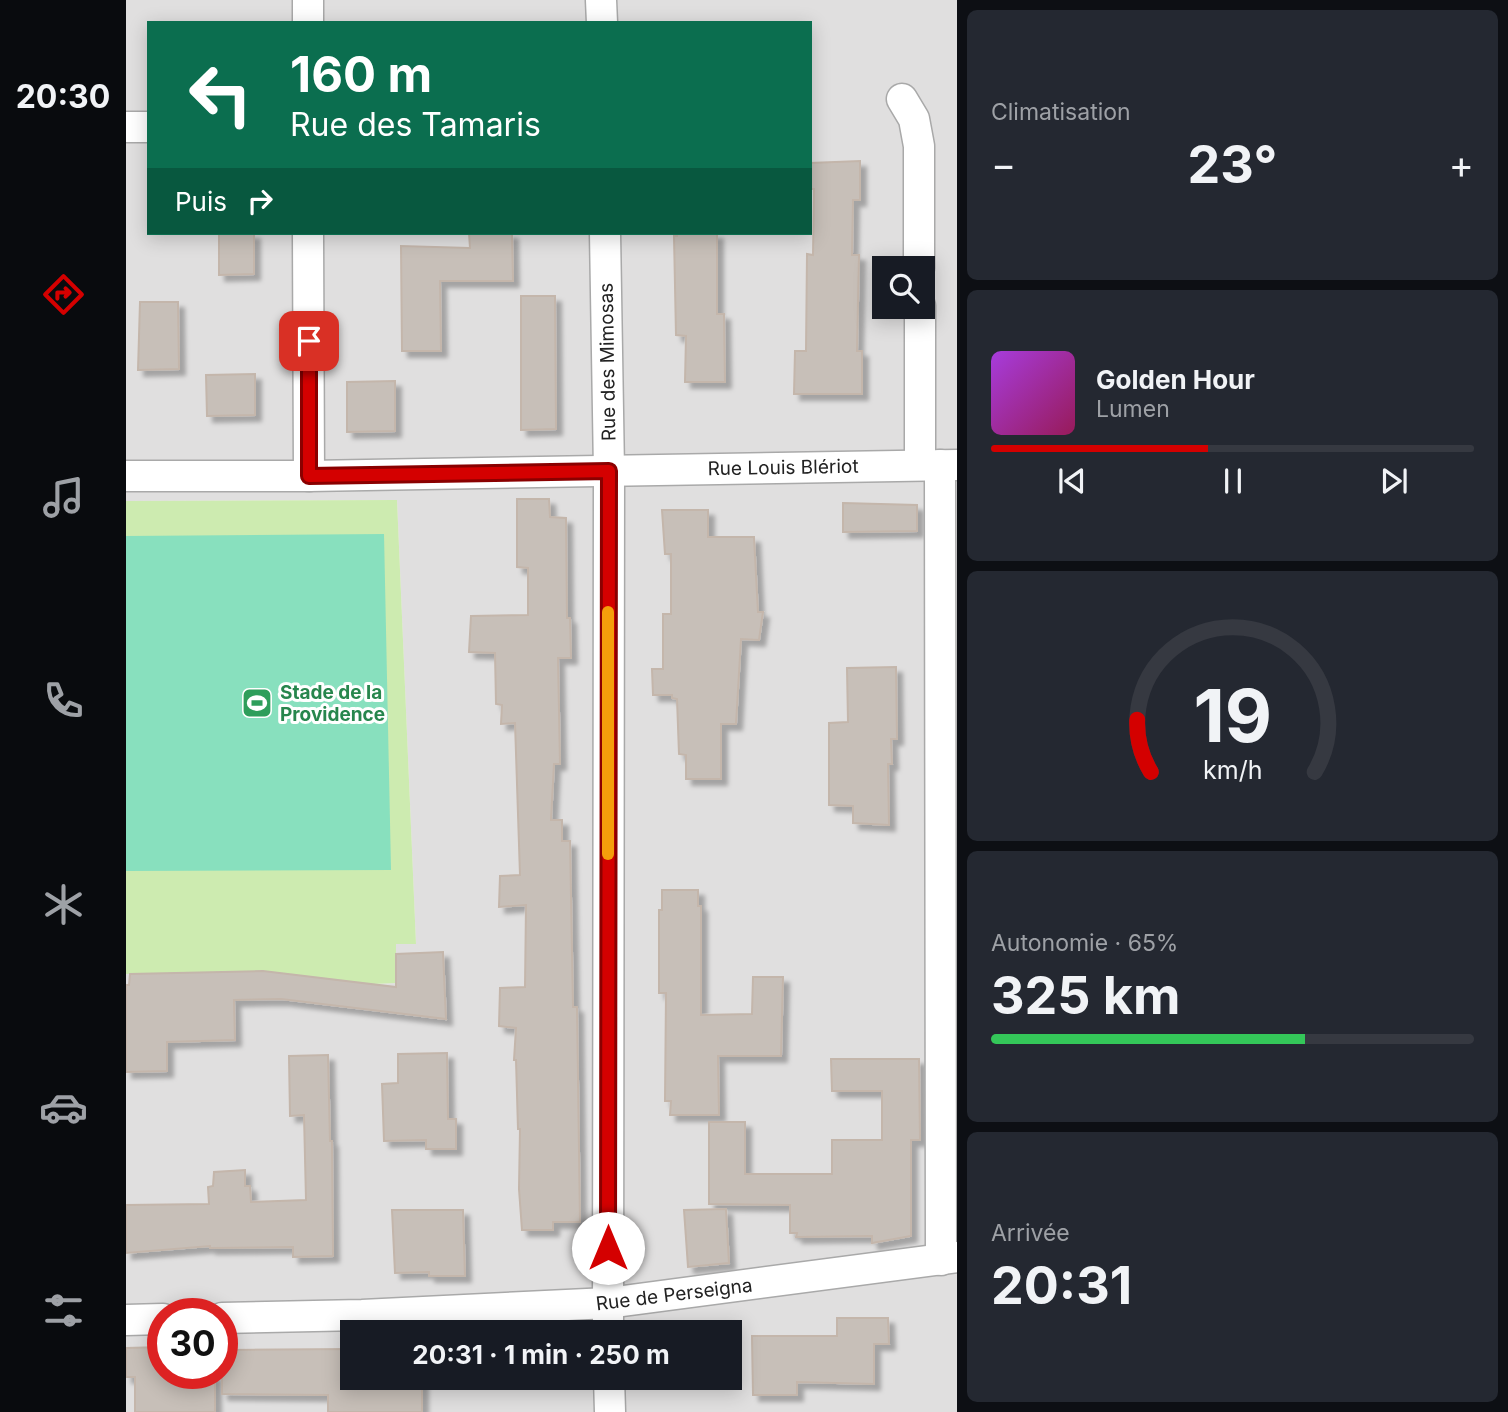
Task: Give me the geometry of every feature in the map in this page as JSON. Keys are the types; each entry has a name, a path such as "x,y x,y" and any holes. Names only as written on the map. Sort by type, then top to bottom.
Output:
{"street":[{"path":"308,0 308,21"},
{"path":"601,0 602,21"},
{"path":"902,99 914,119 919,146 919,256"},
{"path":"126,127 147,127"},
{"path":"308,235 309,476"},
{"name":"Rue des Mimosas","path":"605,235 609,471 608,1318"},
{"path":"922,319 939,465 949,1259"},
{"name":"Rue Louis Blériot","path":"126,477 939,465"},
{"name":"Rue de Perseigna","path":"238,1318 362,1315 608,1318 949,1259"},
{"path":"126,1320 147,1319"},
{"path":"609,1390 610,1412"}],"shaded area":[{"path":"126,0 957,0 957,1412 126,1412 126,974 263,971 373,984 396,983 396,944 416,944 397,500 126,501"}],"green space":[{"name":"Stade de la Providence","path":"397,500 416,944 396,944 396,983 373,984 263,971 126,974 126,501"},
{"name":"Stade de la Providence","path":"384,534 391,870 126,871 126,536"}],"building":[{"path":"860,161 860,200 853,200 852,255 859,255 857,351 862,351 862,394 794,394 795,351 806,351 807,254 813,255 812,163"},
{"path":"219,235 254,235 254,274 219,275"},
{"path":"469,235 512,235 513,281 440,281 441,351 402,351 401,246 470,248"},
{"path":"717,235 717,314 724,314 725,382 685,382 686,336 676,335 674,236"},
{"path":"521,296 555,296 556,429 521,430"},
{"path":"140,302 178,302 179,369 138,370"},
{"path":"255,374 255,415 207,416 206,375"},
{"path":"395,381 395,431 347,432 347,382"},
{"path":"517,499 549,499 550,517 566,518 567,618 570,618 571,658 558,658 560,764 554,764 551,820 562,820 562,841 570,841 573,1007 577,1007 580,1222 553,1222 553,1230 522,1230 519,1189 520,1129 514,1060 516,1028 499,1026 500,988 525,987 526,905 499,907 500,876 520,875 515,723 501,724 502,705 496,704 495,653 469,652 471,616 528,615 528,568 517,567"},
{"path":"843,503 917,505 917,531 843,532"},
{"path":"662,510 708,510 708,537 754,537 758,612 763,612 759,640 741,639 736,724 721,724 721,779 686,779 686,755 679,754 677,699 672,698 672,695 653,695 652,669 663,669 663,614 671,614 671,554 665,554"},
{"path":"896,667 897,739 891,739 892,764 888,764 889,825 853,823 853,806 829,805 829,723 848,722 847,668"},
{"path":"662,890 698,890 698,906 701,906 701,1015 752,1014 753,977 783,977 781,1056 718,1056 719,1115 670,1115 671,1101 665,1101 666,993 659,993 659,910 662,910"},
{"path":"443,952 446,1019 281,999 234,1000 235,1040 167,1042 167,1071 126,1072 126,985 129,985 130,974 263,971 396,987 396,954"},
{"path":"447,1053 448,1119 456,1119 456,1149 426,1149 426,1140 384,1141 382,1084 398,1083 398,1054"},
{"path":"328,1055 333,1256 293,1257 293,1247 210,1246 126,1253 126,1205 209,1204 208,1187 213,1186 214,1172 245,1170 245,1186 250,1186 251,1202 306,1200 304,1115 290,1116 289,1056"},
{"path":"831,1059 919,1059 920,1140 911,1140 911,1236 872,1243 872,1236 796,1237 797,1233 790,1233 790,1205 709,1204 709,1122 745,1122 745,1174 832,1174 832,1140 882,1140 882,1091 832,1091"},
{"path":"726,1209 729,1263 688,1267 684,1210"},
{"path":"392,1210 463,1210 465,1276 429,1276 429,1272 395,1273"},
{"path":"837,1318 888,1318 889,1344 874,1344 874,1384 797,1382 797,1395 753,1395 752,1336 837,1336"},
{"path":"147,1347 147,1389 215,1389 215,1412 135,1412 135,1377 126,1377 126,1348"},
{"path":"340,1349 340,1390 422,1390 422,1412 328,1412 328,1395 222,1394 222,1389 238,1389 238,1350"}],"slow traffic":[{"path":"608,612 608,854"}],"place":[{"name":"Stade de la Providence","path":"257,703"}],"route":[{"path":"309,341 309,476 609,471 608,1248"}]}
